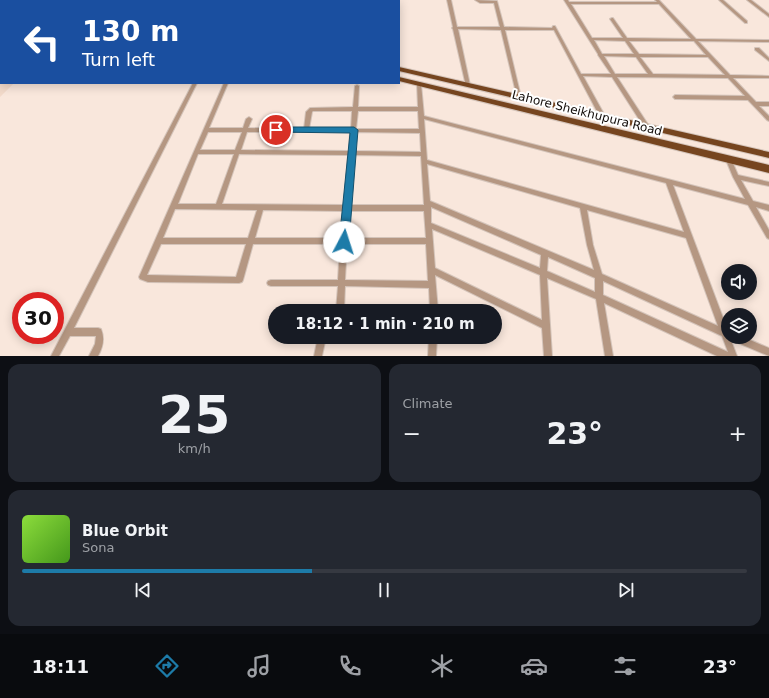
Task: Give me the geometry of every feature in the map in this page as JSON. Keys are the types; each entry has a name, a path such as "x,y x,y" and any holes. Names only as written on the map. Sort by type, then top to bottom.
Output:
{"highway":[{"name":"Lahore Sheikhupura Road","path":"400,69 769,155"},
{"name":"Lahore Sheikhupura Road","path":"400,79 769,170"}],"street":[{"path":"449,0 454,28 468,85"},
{"path":"477,0 480,2 496,2 501,28 511,58 519,97"},
{"path":"721,0 746,22"},
{"path":"749,0 769,16"},
{"path":"567,1 658,1 769,119"},
{"path":"567,1 646,126"},
{"path":"612,19 651,75"},
{"path":"454,28 555,28 602,116"},
{"path":"590,39 769,41"},
{"path":"757,48 769,60"},
{"path":"600,55 710,56"},
{"path":"580,75 715,75 729,77 769,77"},
{"path":"55,356 194,84"},
{"path":"226,84 143,276 145,279 238,280 242,277 261,207"},
{"path":"419,84 434,304"},
{"path":"340,304 344,242 358,86"},
{"path":"675,97 749,98"},
{"path":"755,104 769,104"},
{"path":"306,130 309,112 311,109 421,110"},
{"path":"422,117 769,208"},
{"path":"218,207 249,119"},
{"path":"206,130 422,131"},
{"path":"197,152 423,154"},
{"path":"729,160 736,177 769,236"},
{"path":"424,161 688,236"},
{"path":"736,177 769,184"},
{"path":"668,181 721,319"},
{"path":"174,206 347,208 428,205 599,276 721,331"},
{"path":"583,207 590,245 599,276 599,297 609,356"},
{"path":"762,222 769,224"},
{"path":"428,224 599,297 726,356"},
{"path":"158,241 430,241"},
{"path":"545,253 544,273 548,356"},
{"path":"432,270 546,326"},
{"path":"271,283 374,283 433,285"},
{"path":"67,332 98,332 100,336 99,343 93,356"},
{"path":"318,356 321,344"},
{"path":"432,356 433,344"},
{"path":"730,344 733,356"},
{"path":"750,344 769,352"}],"shaded area":[{"path":"0,84 13,84 0,97"}],"route":[{"path":"276,130 354,130 344,242"}]}
